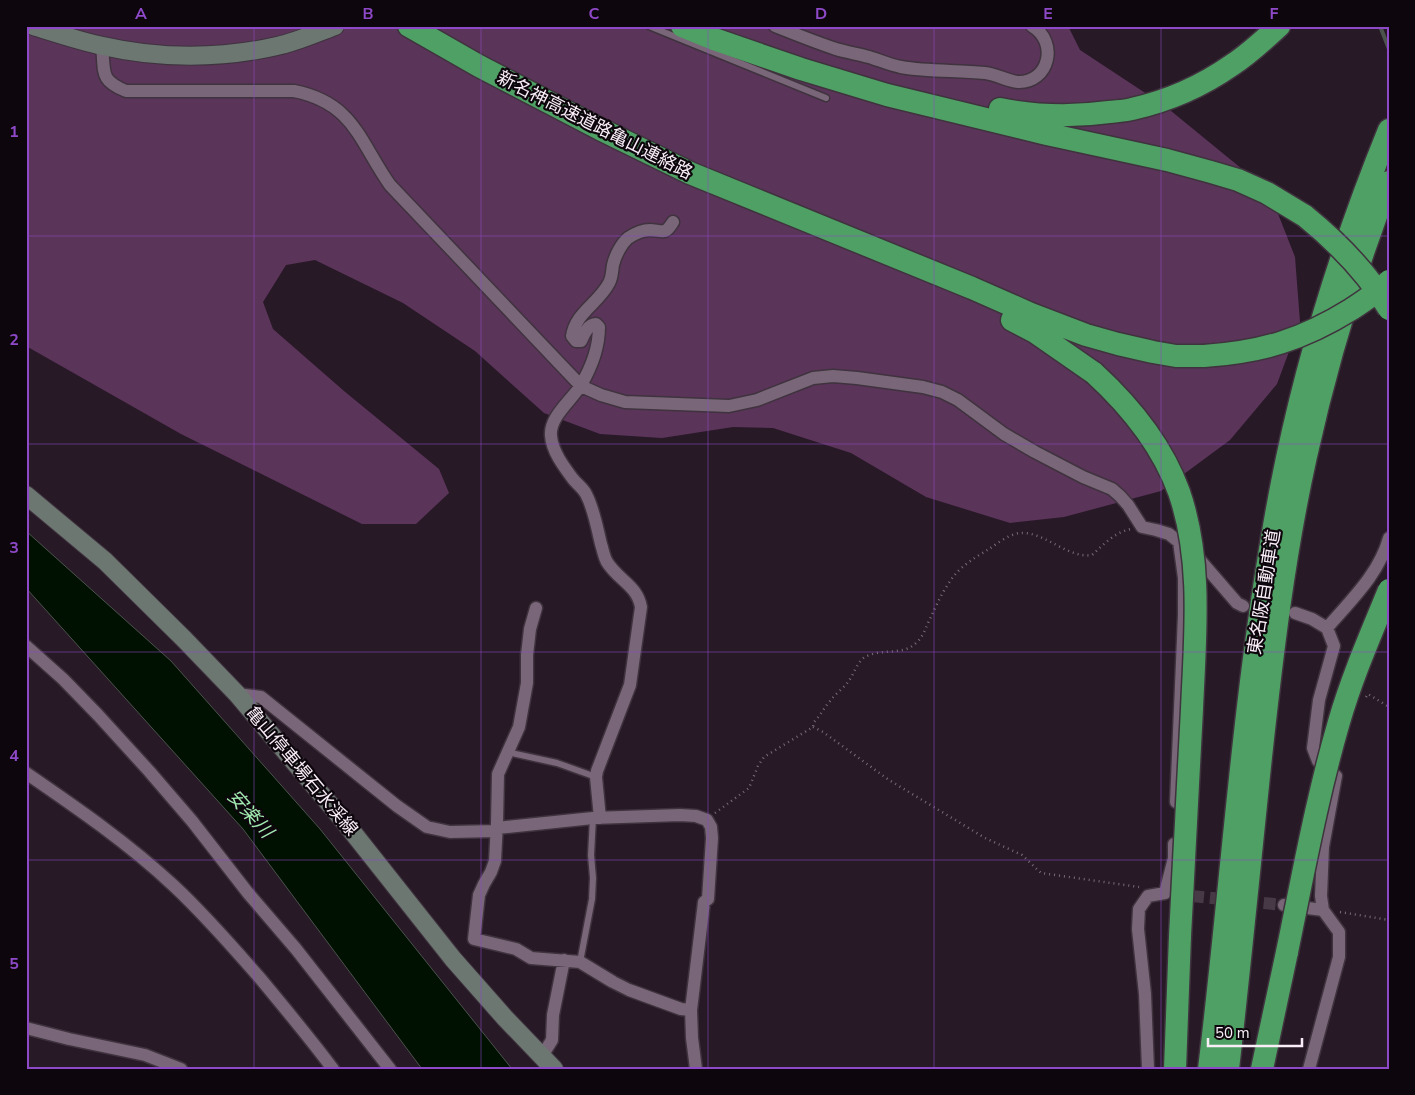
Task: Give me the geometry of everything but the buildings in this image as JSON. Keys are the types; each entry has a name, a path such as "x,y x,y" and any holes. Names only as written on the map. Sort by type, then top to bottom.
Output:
{"highway":[{"name":"新名神高速道路亀山連絡路","path":"409,26 478,66 600,129 690,173 787,213"},
{"path":"682,26 792,66 887,95 1167,160 1238,180 1267,193 1305,216 1328,234 1365,274 1389,310"},
{"path":"719,26 802,56 902,87 964,103 1016,112 1074,114 1131,110 1173,96 1205,82 1234,65 1279,26"},
{"name":"東名阪自動車道","path":"1209,1069 1250,694 1273,530 1290,446 1317,333 1335,273 1389,130"},
{"name":"東名阪自動車道","path":"1228,1069 1268,696 1280,601 1292,531 1306,457 1335,340 1356,271 1389,182"},
{"path":"787,213 1086,335 1176,356 1204,356 1250,351 1299,337 1332,321 1360,304 1389,281"},
{"path":"787,213 1036,332 1094,373 1123,402 1154,440 1171,472 1179,492 1193,549 1196,610 1180,936 1176,1069"},
{"path":"1262,1069 1313,827 1339,723 1363,652 1389,590"}],"main road":[{"path":"33,26 102,46 153,54 198,56 237,54 278,46 335,26"},
{"name":"亀山停車場石水渓線","path":"26,495 106,562 237,694 343,820 453,959 505,1018 554,1069"}],"street":[{"path":"775,26 835,48 900,67 933,71 985,73 1018,82 1026,81 1040,74 1048,58 1048,49 1041,33 1032,26"},
{"path":"102,46 104,73 107,80 114,86 126,90 294,91 311,95 340,111 359,133 390,186 581,386 601,395 625,402 729,406 758,400 813,378 833,376 914,386 942,392 958,400 1004,434 1083,477 1112,489 1128,505 1142,527 1169,534 1199,559 1237,604 1243,606"},
{"path":"596,818 597,771 630,685 641,607 640,601 632,587 607,562 586,493 562,464 552,443 551,425 581,386 591,365 599,337 599,327 596,324 592,324 584,333 581,341 576,341 572,336 582,314 606,289 610,282 617,253 628,239 636,234 650,230 664,231 674,222"},
{"path":"1327,628 1372,576 1384,556 1389,538"},
{"path":"1165,893 1174,858 1183,634 1184,578 1179,542"},
{"path":"536,608 530,629 525,697 518,727 498,774 495,861 492,872 479,895 474,939 516,949 531,958 580,962 629,990 681,1009 691,1010"},
{"path":"1295,613 1312,619 1327,628 1334,646 1319,700 1313,748 1318,761 1336,776 1324,847 1320,896 1323,910 1339,932 1339,957 1309,1069"},
{"path":"26,646 63,679 149,771 296,949 390,1069"},
{"path":"237,694 261,697 426,828 450,832 496,830 596,818 680,815 696,816 706,820 712,828 708,900 704,902 691,1010 696,1069"},
{"path":"26,773 78,808 135,852 174,886 225,938 293,1017 333,1069"},
{"path":"1148,1069 1145,994 1138,929 1139,909 1148,896 1165,893 1192,896"},
{"path":"1284,905 1323,910"},
{"path":"542,1056 552,1040 553,1015 564,960"},
{"path":"26,1028 145,1055 181,1069"}],"lane":[{"path":"649,26 826,98"},
{"path":"507,752 557,763 596,777"},
{"path":"580,962 592,900 592,855 596,818"}],"path":[{"path":"706,820 749,788 764,757 813,727 814,722 831,699 843,689 865,657 900,651 914,646 926,630 930,618 954,576 962,566 1007,538 1019,533 1031,534 1087,556 1092,555 1115,535 1125,530 1142,527"},
{"path":"813,727 823,732 888,780 985,838 1022,855 1040,873 1147,889 1148,896"},
{"path":"1323,910 1389,920"}],"shaded area":[{"path":"26,26 1068,26 1080,50 1165,106 1253,178 1275,206 1295,257 1300,322 1277,384 1230,440 1161,491 1064,517 1010,523 926,497 851,453 773,428 733,427 662,438 600,434 544,413 475,351 403,303 315,260 286,265 263,302 273,329 344,391 439,469 449,493 416,524 362,524 181,434 26,346"}],"water":[{"name":"安楽川","path":"26,531 171,661 320,829 512,1069 422,1069 243,829 26,588"}],"waterway":[{"path":"1380,26 1389,49"}],"tunnel":[{"path":"1192,896 1284,905"}]}
